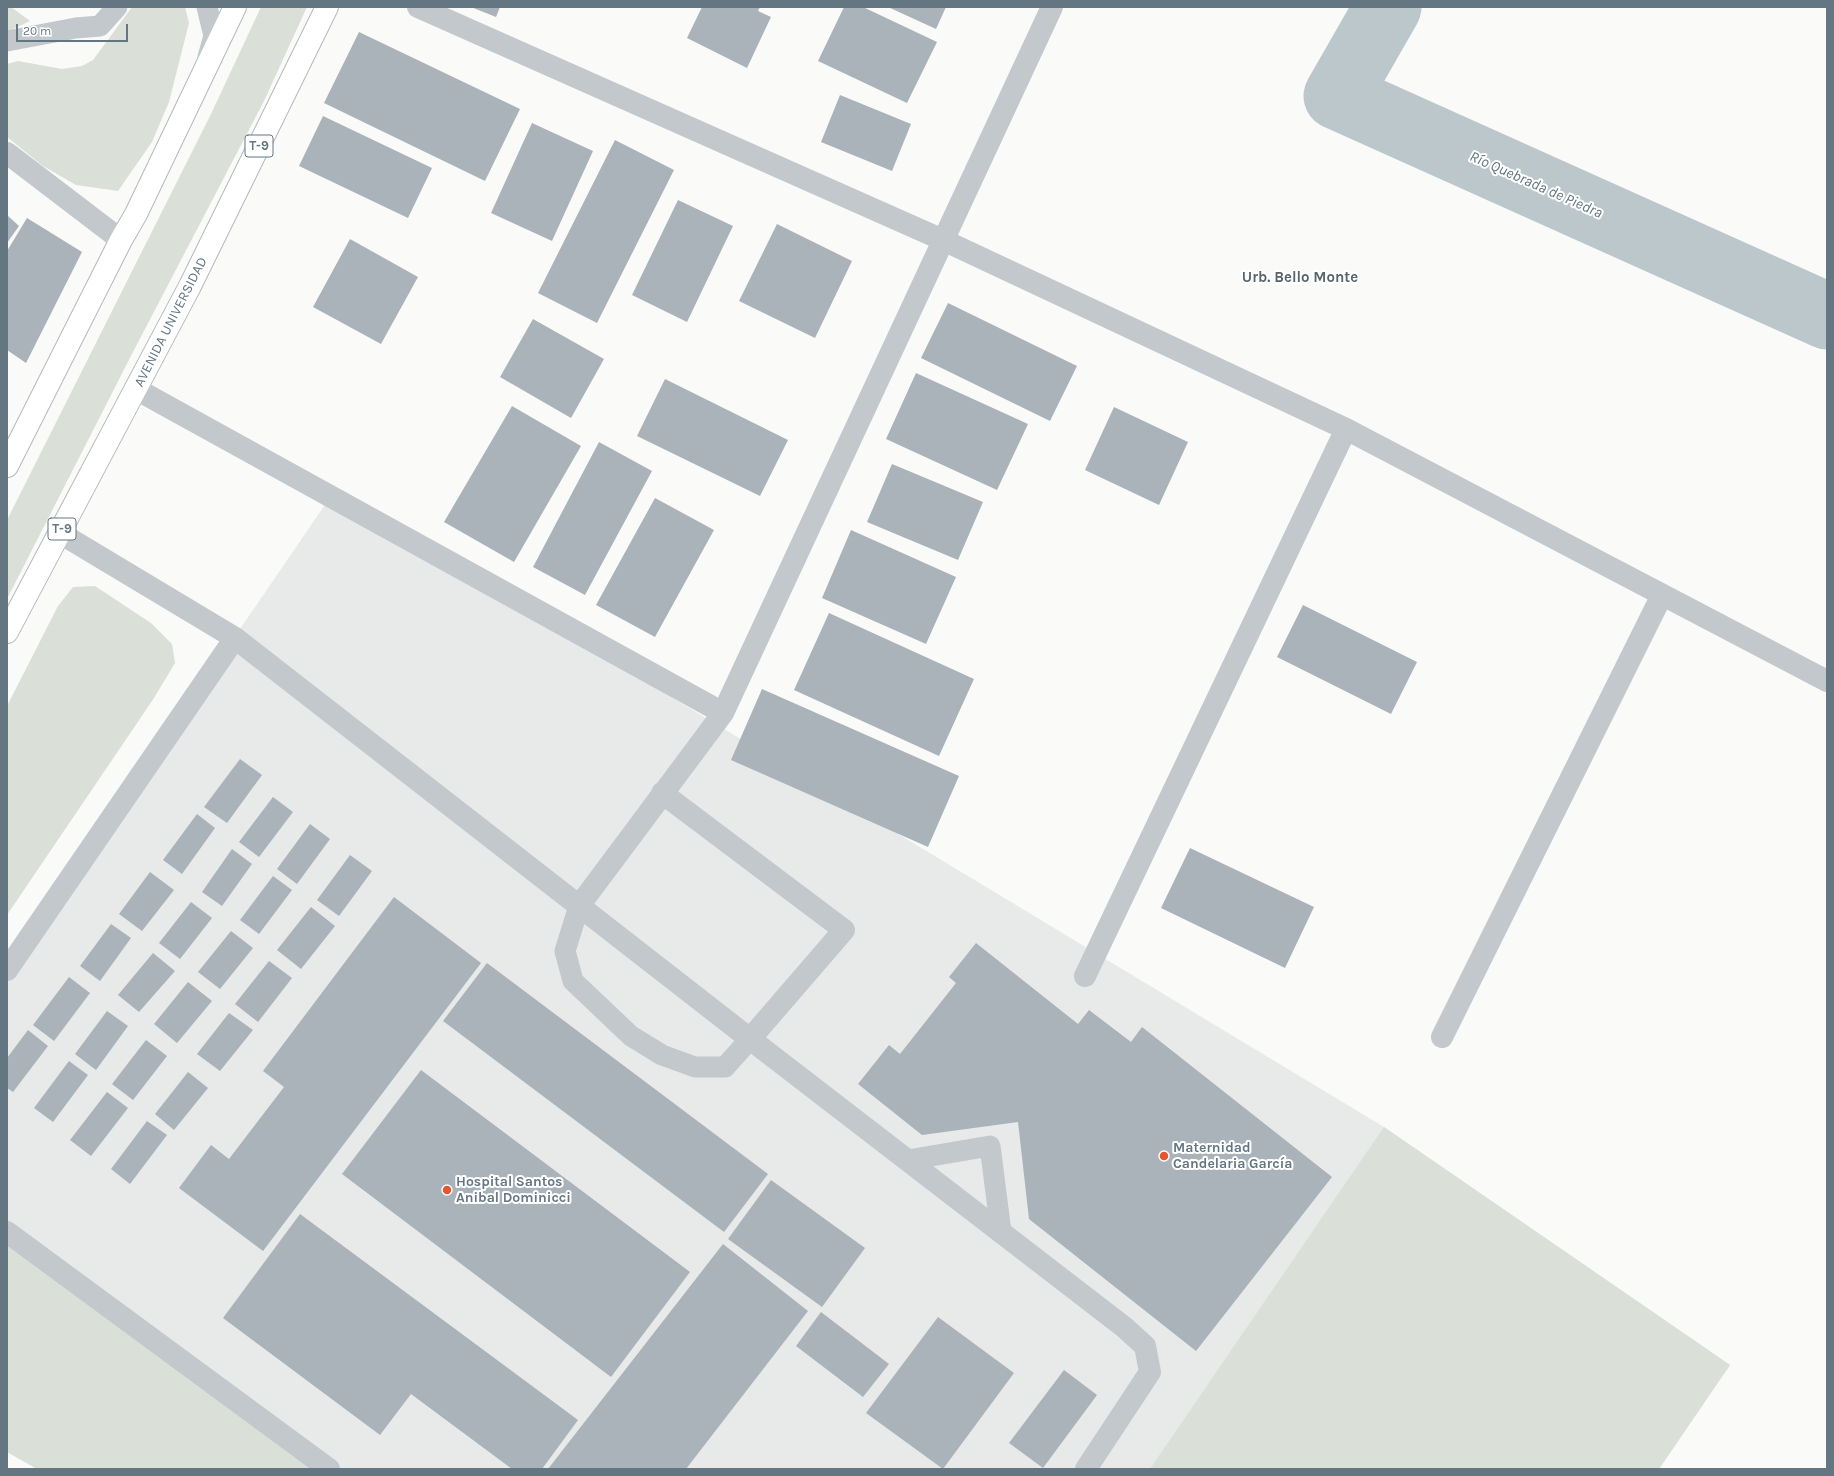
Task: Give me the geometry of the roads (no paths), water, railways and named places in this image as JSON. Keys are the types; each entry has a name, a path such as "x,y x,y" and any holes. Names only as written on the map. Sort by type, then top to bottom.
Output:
{"highway":[{"path":"7,466 121,240 136,214 235,7"},
{"name":"AVENIDA UNIVERSIDAD","path":"7,632 190,286 327,7"}],"street":[{"path":"418,7 943,240 1346,428 1827,681"},
{"path":"579,906 723,713 1052,7"},
{"path":"7,153 121,240"},
{"path":"136,389 723,713"},
{"path":"1085,976 1346,428"},
{"path":"60,533 235,638 750,1039 1124,1327 1144,1346 1150,1372 1086,1469"},
{"path":"1442,1037 1662,595"},
{"path":"7,970 235,638"},
{"path":"662,793 844,930 750,1039"},
{"path":"7,1232 329,1469"}],"lane":[{"path":"9,41 76,28 100,26 117,7"},
{"path":"204,71 214,36 207,7"},
{"path":"579,906 565,950 573,981 631,1036 662,1055 695,1068 725,1067 750,1039"},
{"path":"908,1160 990,1146 1001,1232"}],"waterway":[{"name":"Río Quebrada de Piedra","path":"1388,7 1337,96 1827,316"}],"place":[{"name":"Maternidad Candelaria García","path":"1164,1156"},
{"name":"Hospital Santos Anibal Dominicci","path":"447,1190"}],"district":[{"name":"Urb. Bello Monte","path":"1300,278"}]}
